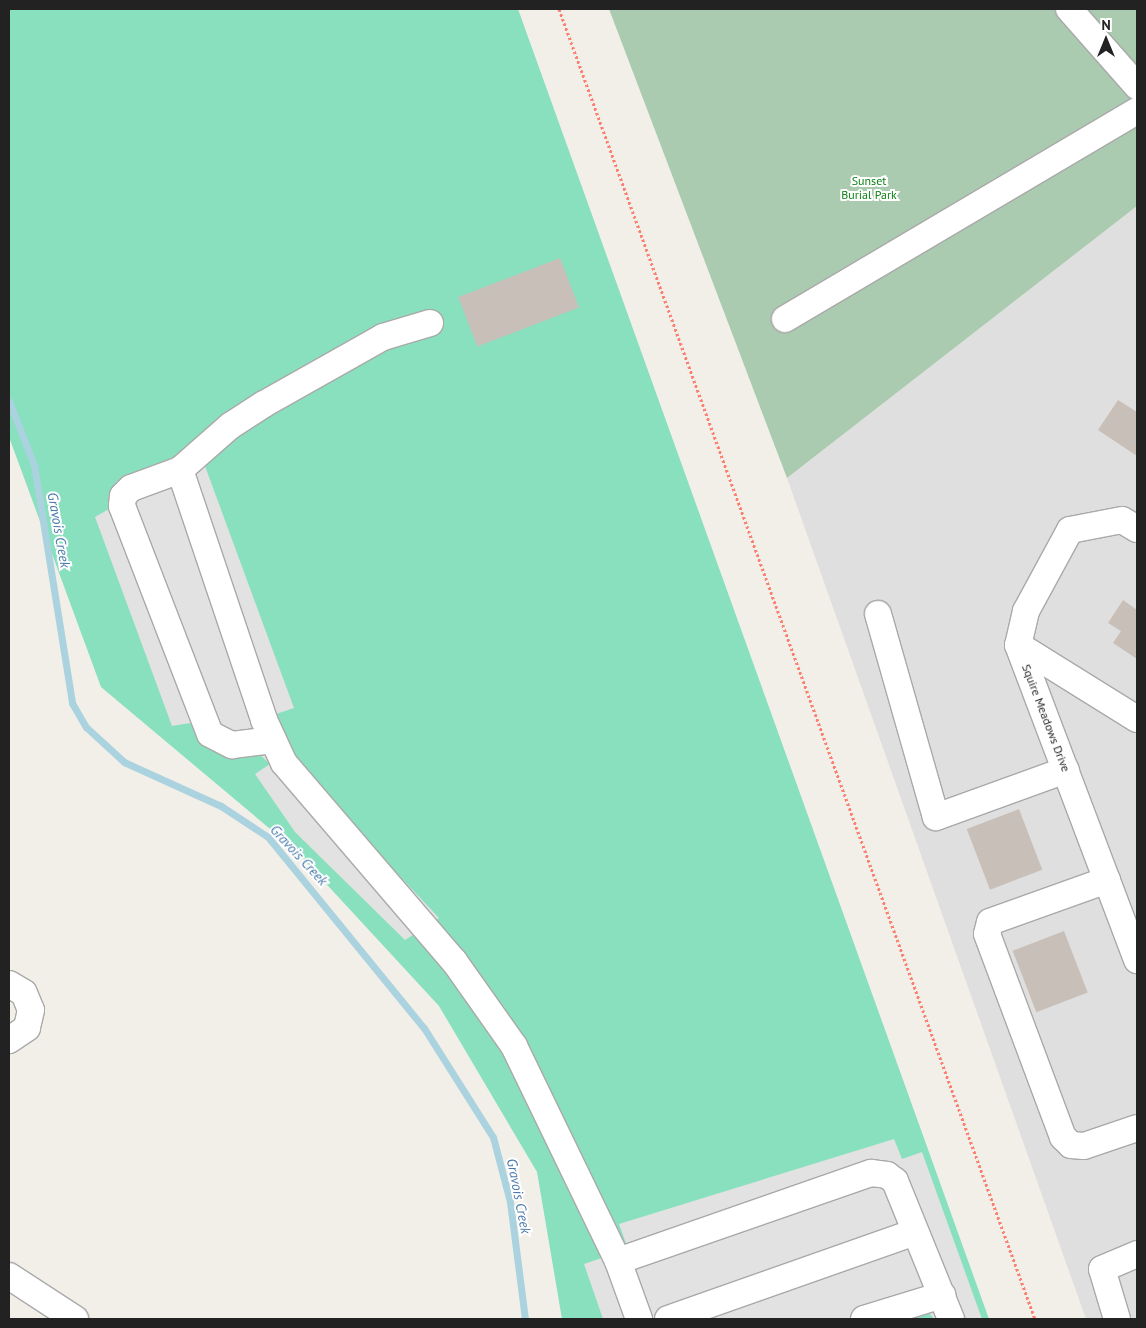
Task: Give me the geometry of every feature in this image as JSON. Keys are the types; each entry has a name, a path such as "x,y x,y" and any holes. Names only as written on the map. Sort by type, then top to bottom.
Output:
{"street":[{"path":"1069,9 1137,86"},
{"path":"785,319 1137,111"},
{"path":"273,740 232,745 210,734 122,506 123,496 131,488 180,470 230,426 264,404 383,337 430,323"},
{"path":"180,470 273,740 284,763 454,961 514,1046 618,1261 639,1319"},
{"path":"1130,525 1070,530 1026,611 1018,645 1137,719"},
{"path":"878,614 936,817 1066,770"},
{"name":"Squire Meadows Drive","path":"1018,645 1137,960"},
{"path":"1107,880 990,922 987,934 1063,1137 1071,1145 1084,1146 1137,1128"},
{"path":"9,984 24,993 31,1010 27,1028 9,1040"},
{"path":"618,1261 872,1173 895,1181 951,1319"},
{"path":"668,1319 916,1232"},
{"path":"1117,1319 1102,1269 1137,1254"},
{"path":"9,1276 75,1319"},
{"path":"864,1319 942,1295"}],"path":[{"path":"559,9 1035,1319"}],"shaded area":[{"path":"1137,206 1137,1319 1086,1319 787,478"},
{"path":"198,447 294,708 276,714 295,757 332,804 439,918 405,940 295,832 255,774 270,764 259,754 223,754 207,748 190,723 172,726 95,517 109,509 108,498 117,481"},
{"path":"894,1139 902,1159 922,1152 982,1319 934,1319 923,1305 872,1319 603,1319 584,1264 628,1249 619,1224"}],"green space":[{"path":"9,9 518,9 989,1319 562,1319 537,1172 439,1006 294,849 101,687 9,437"},
{"name":"Sunset Burial Park","path":"609,9 1137,9 1137,206 787,478"}],"building":[{"path":"560,258 579,307 477,347 458,297"},
{"path":"1118,400 1137,412 1137,456 1098,430"},
{"path":"1123,600 1137,610 1137,659 1113,643 1121,631 1108,623"},
{"path":"1019,809 1042,870 990,890 967,829"},
{"path":"1064,931 1088,993 1036,1012 1013,951"}],"waterway":[{"name":"Gravois Creek","path":"9,401 34,465 72,703 86,727 124,762 221,806 268,837 424,1028 493,1137 510,1202 525,1319"}]}
